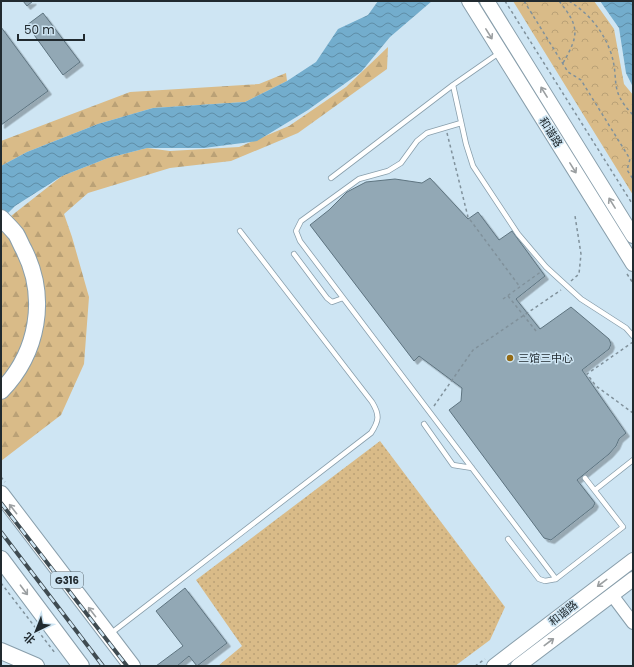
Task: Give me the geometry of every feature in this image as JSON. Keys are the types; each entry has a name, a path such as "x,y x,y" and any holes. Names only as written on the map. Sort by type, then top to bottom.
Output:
{"highway":[{"path":"1,218 16,235 28,259 35,278 38,299 37,320 33,339 24,360 13,378 1,391"},
{"path":"1,230 20,257 28,278 32,301 28,333 17,358 1,381"},
{"name":"G316","path":"1,494 132,666"},
{"path":"1,559 81,666"},
{"path":"1,651 36,666"}],"main road":[{"name":"和谐路","path":"469,1 633,264"},
{"name":"和谐路","path":"487,1 633,236"},
{"name":"和谐路","path":"494,666 633,560"},
{"name":"和谐路","path":"518,666 633,579"}],"street":[{"path":"612,595 633,623"}],"lane":[{"path":"331,178 453,85 500,52"},
{"path":"453,85 461,124 473,166 518,234 546,267 580,299 626,328 633,336"},
{"path":"461,124 427,133 417,141 401,163 388,171 358,179 301,221 296,230 300,241 556,579"},
{"path":"109,635 371,433 377,424 379,414 372,402 240,231"},
{"path":"294,254 327,298 332,302 343,298"},
{"path":"424,424 453,464 472,468"},
{"path":"595,490 633,460"},
{"path":"508,539 539,579 545,581 556,579 623,527 585,478"}],"path":[{"path":"504,1 633,205"},
{"path":"524,1 568,72 581,80 630,159 627,170 633,179"},
{"path":"559,1 574,25 576,36 574,45 563,64"},
{"path":"569,1 586,14 604,38 611,53 616,92 622,103 633,115"},
{"path":"446,128 468,217 520,287"},
{"path":"429,412 473,350 567,286 579,274 581,254 575,216"},
{"path":"503,299 542,270"},
{"path":"508,296 536,330"},
{"path":"633,342 587,374 596,386 633,412"},
{"path":"1,583 56,654"}],"green space":[{"path":"513,1 594,1 614,29 624,84 633,95 633,195"},
{"path":"388,47 387,69 298,133 231,161 170,168 88,193 64,214 89,297 84,364 61,415 1,461 1,229 11,216 62,176 108,158 147,148 170,151 239,147 289,126 346,87"},
{"path":"286,73 287,81 245,102 153,108 98,124 27,152 1,166 1,141 130,92 259,84"},
{"path":"380,441 505,607 490,640 455,666 218,666 242,646 196,580"}],"water":[{"path":"378,1 432,1 390,37 361,72 308,110 257,141 204,148 147,148 108,158 62,176 15,206 1,220 1,166 27,152 98,124 153,108 245,102 287,81 316,62 338,29 368,15"},
{"path":"600,1 633,1 633,87 626,73 619,28"}],"building":[{"path":"23,1 33,1 27,6"},
{"path":"43,13 80,62 63,75 27,25"},
{"path":"1,27 48,91 1,125"},
{"name":"三馆三中心","path":"430,178 468,219 478,212 499,240 512,231 545,276 516,299 540,329 571,307 609,339 611,344 609,349 582,370 626,433 619,439 616,446 609,454 577,480 595,503 593,507 551,540 544,538 449,410 461,401 462,388 419,356 414,361 310,225 329,210 347,192 366,182 395,179 422,183"},
{"path":"185,588 227,643 197,666 189,656 177,666 156,666 183,646 156,611"}],"railway":[{"path":"1,503 127,666"},
{"path":"1,532 103,666"}],"place":[{"name":"三馆三中心","path":"510,358"}]}
